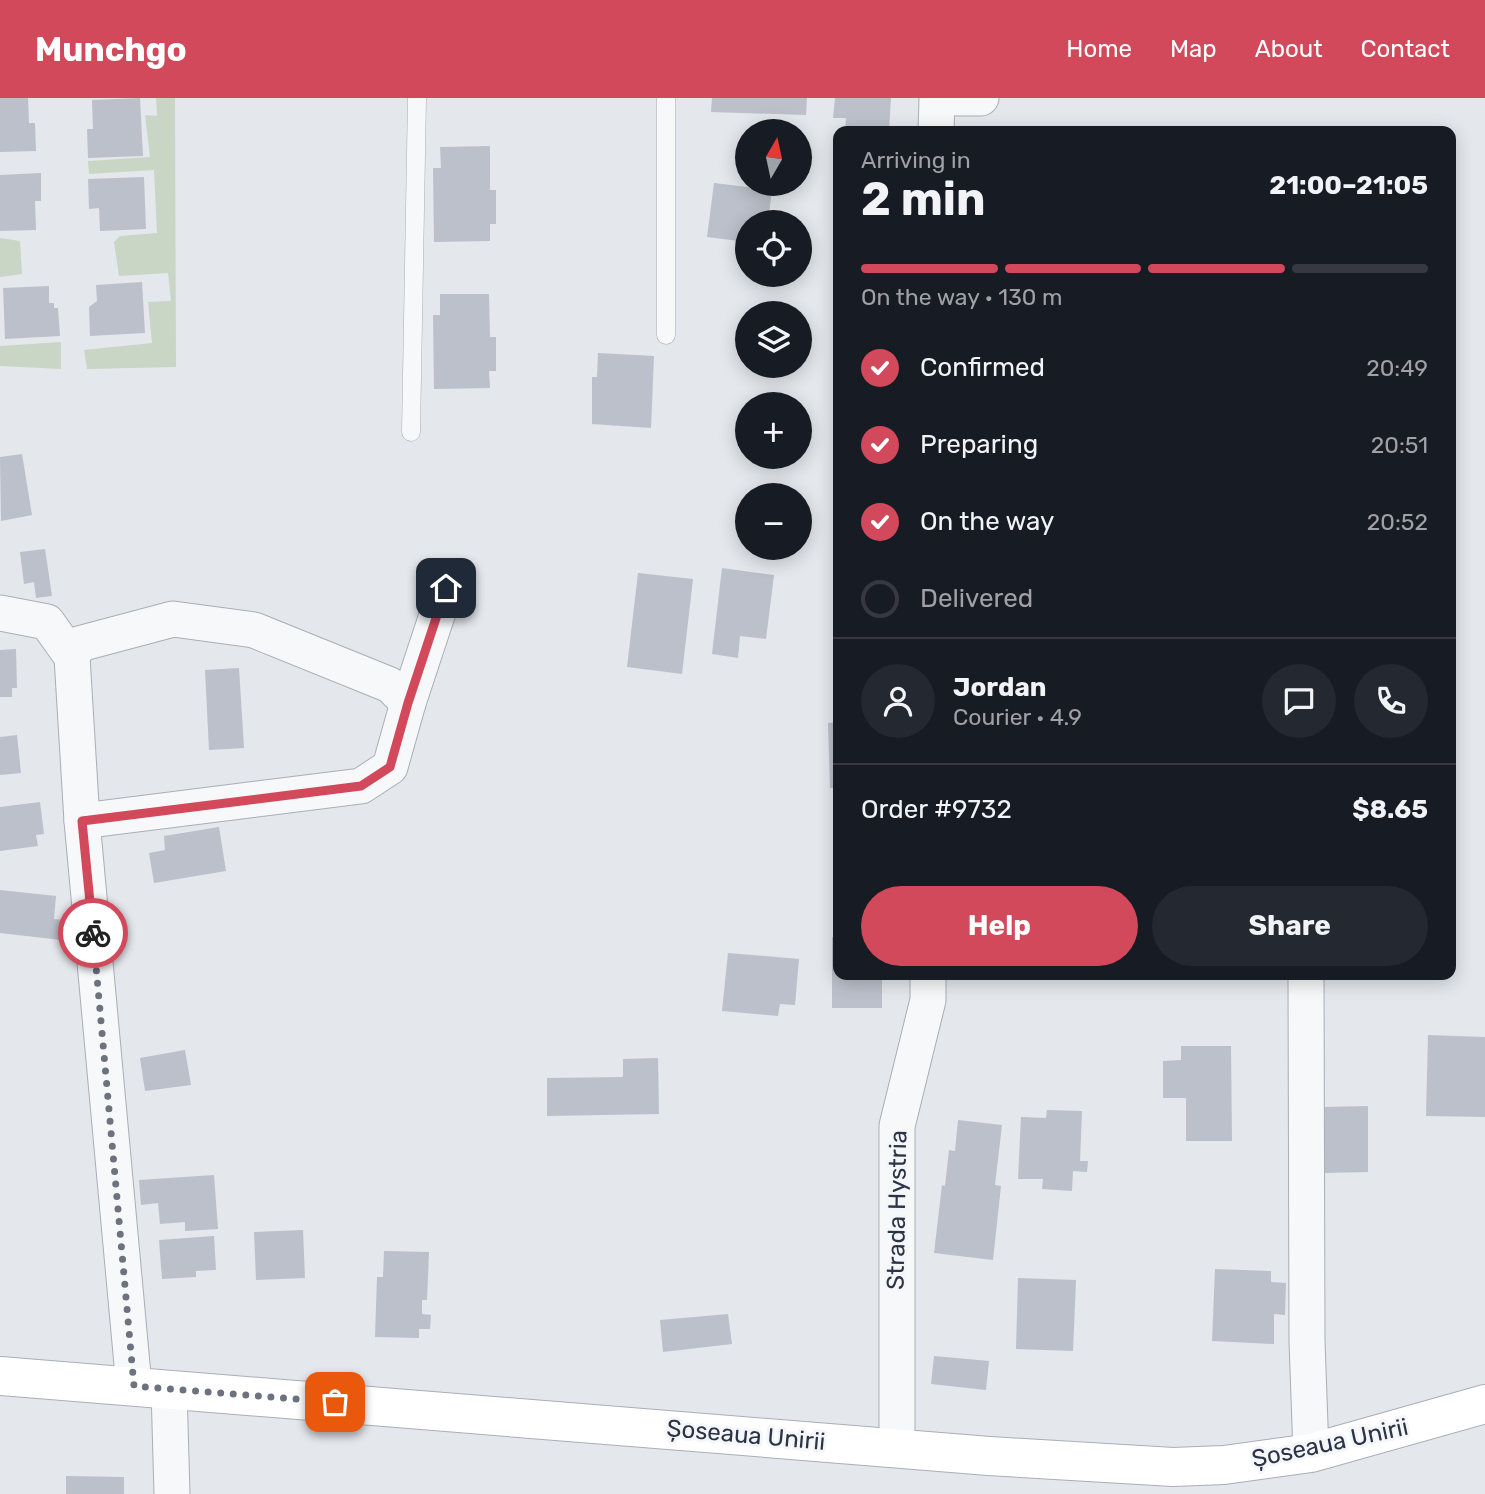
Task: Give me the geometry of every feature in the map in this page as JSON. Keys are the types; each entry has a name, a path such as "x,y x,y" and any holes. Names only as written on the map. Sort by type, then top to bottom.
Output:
{"main road":[{"name":"Șoseaua Unirii","path":"0,1376 1107,1465 1173,1467 1224,1465 1311,1453 1485,1404"}],"street":[{"path":"936,126 937,98"},
{"path":"957,98 981,98"},
{"path":"82,821 361,786 390,767 446,588"},
{"path":"0,613 47,622 72,657 82,821 152,1387 172,1494"},
{"path":"72,657 79,645 173,619 254,630 390,685 408,703"},
{"name":"Strada Hystria","path":"897,1448 897,1126 928,1000 928,980"},
{"path":"1306,980 1307,1341 1311,1453"}],"lane":[{"path":"411,432 417,98"},
{"path":"666,98 666,335"}],"green space":[{"path":"156,98 175,98 176,367 87,369 84,350 152,343 148,302 171,301 168,273 119,276 114,242 120,236 157,233 154,170 89,174 88,161 150,157 145,115 157,116"},
{"path":"0,238 20,241 22,274 0,277"},
{"path":"61,342 61,369 0,366 0,346"}],"building":[{"path":"0,98 28,98 29,123 35,123 36,151 0,152"},
{"path":"140,98 143,156 88,158 87,129 93,129 92,100"},
{"path":"712,98 807,98 806,115 711,112"},
{"path":"835,98 891,98 889,126 845,126 846,118 833,118"},
{"path":"490,146 490,190 496,190 496,224 490,224 490,241 434,242 433,168 441,168 440,147"},
{"path":"41,173 41,201 35,201 36,230 0,231 0,175"},
{"path":"144,177 146,229 100,231 99,208 89,209 88,179"},
{"path":"714,183 735,186 735,196 771,196 770,210 735,210 735,240 707,237"},
{"path":"142,282 145,333 90,336 89,307 97,301 96,285"},
{"path":"49,286 49,303 54,303 54,308 58,308 60,336 5,339 3,288"},
{"path":"440,294 489,294 490,337 496,337 496,371 489,371 490,388 434,389 433,315 440,315"},
{"path":"598,353 654,356 651,428 592,424 592,377 597,377"},
{"path":"22,454 32,515 1,521 0,457"},
{"path":"45,549 52,596 36,598 34,582 24,584 20,552"},
{"path":"722,568 774,575 766,639 740,636 738,658 712,654"},
{"path":"638,573 693,579 682,674 627,667"},
{"path":"16,649 17,688 12,688 12,697 0,697 0,650"},
{"path":"239,668 244,748 209,750 205,670"},
{"path":"833,722 833,788 830,788 828,723"},
{"path":"17,735 21,773 0,775 0,737"},
{"path":"40,802 44,834 36,835 38,846 0,851 0,807"},
{"path":"219,827 226,871 154,883 149,853 165,850 164,836"},
{"path":"0,890 56,896 54,919 72,921 70,941 0,933"},
{"path":"833,937 833,980 882,980 882,1008 832,1008"},
{"path":"728,953 799,959 795,1005 780,1004 778,1016 722,1011"},
{"path":"1428,1035 1485,1037 1485,1117 1426,1116"},
{"path":"1181,1046 1231,1046 1232,1141 1186,1141 1186,1098 1163,1098 1163,1061 1181,1060"},
{"path":"185,1050 191,1085 145,1091 140,1058"},
{"path":"658,1058 659,1114 547,1116 547,1078 623,1077 623,1059"},
{"path":"1368,1106 1368,1172 1324,1173 1324,1107"},
{"path":"1047,1110 1082,1111 1080,1161 1088,1161 1087,1172 1073,1171 1072,1191 1042,1189 1043,1179 1018,1179 1021,1117 1046,1118"},
{"path":"958,1120 1002,1125 995,1185 1001,1186 993,1260 934,1253 942,1185 945,1186 949,1150 955,1151"},
{"path":"214,1175 218,1229 185,1231 185,1222 160,1224 158,1203 141,1205 139,1180"},
{"path":"303,1230 305,1278 256,1280 254,1232"},
{"path":"214,1236 216,1270 196,1271 196,1277 162,1279 159,1240"},
{"path":"384,1251 429,1252 427,1300 422,1300 422,1314 431,1315 430,1329 419,1329 419,1338 375,1337 377,1277 383,1277"},
{"path":"1215,1269 1271,1271 1271,1282 1286,1283 1285,1315 1274,1314 1274,1344 1212,1341"},
{"path":"1018,1278 1076,1280 1073,1351 1016,1349"},
{"path":"728,1314 732,1344 663,1352 660,1320"},
{"path":"934,1356 989,1361 986,1390 931,1384"},
{"path":"66,1476 124,1477 124,1494 66,1494"}],"way so far":[{"path":"93,933 134,1386 335,1402"}],"route":[{"path":"93,933 82,821 361,786 390,767 446,588"}]}
